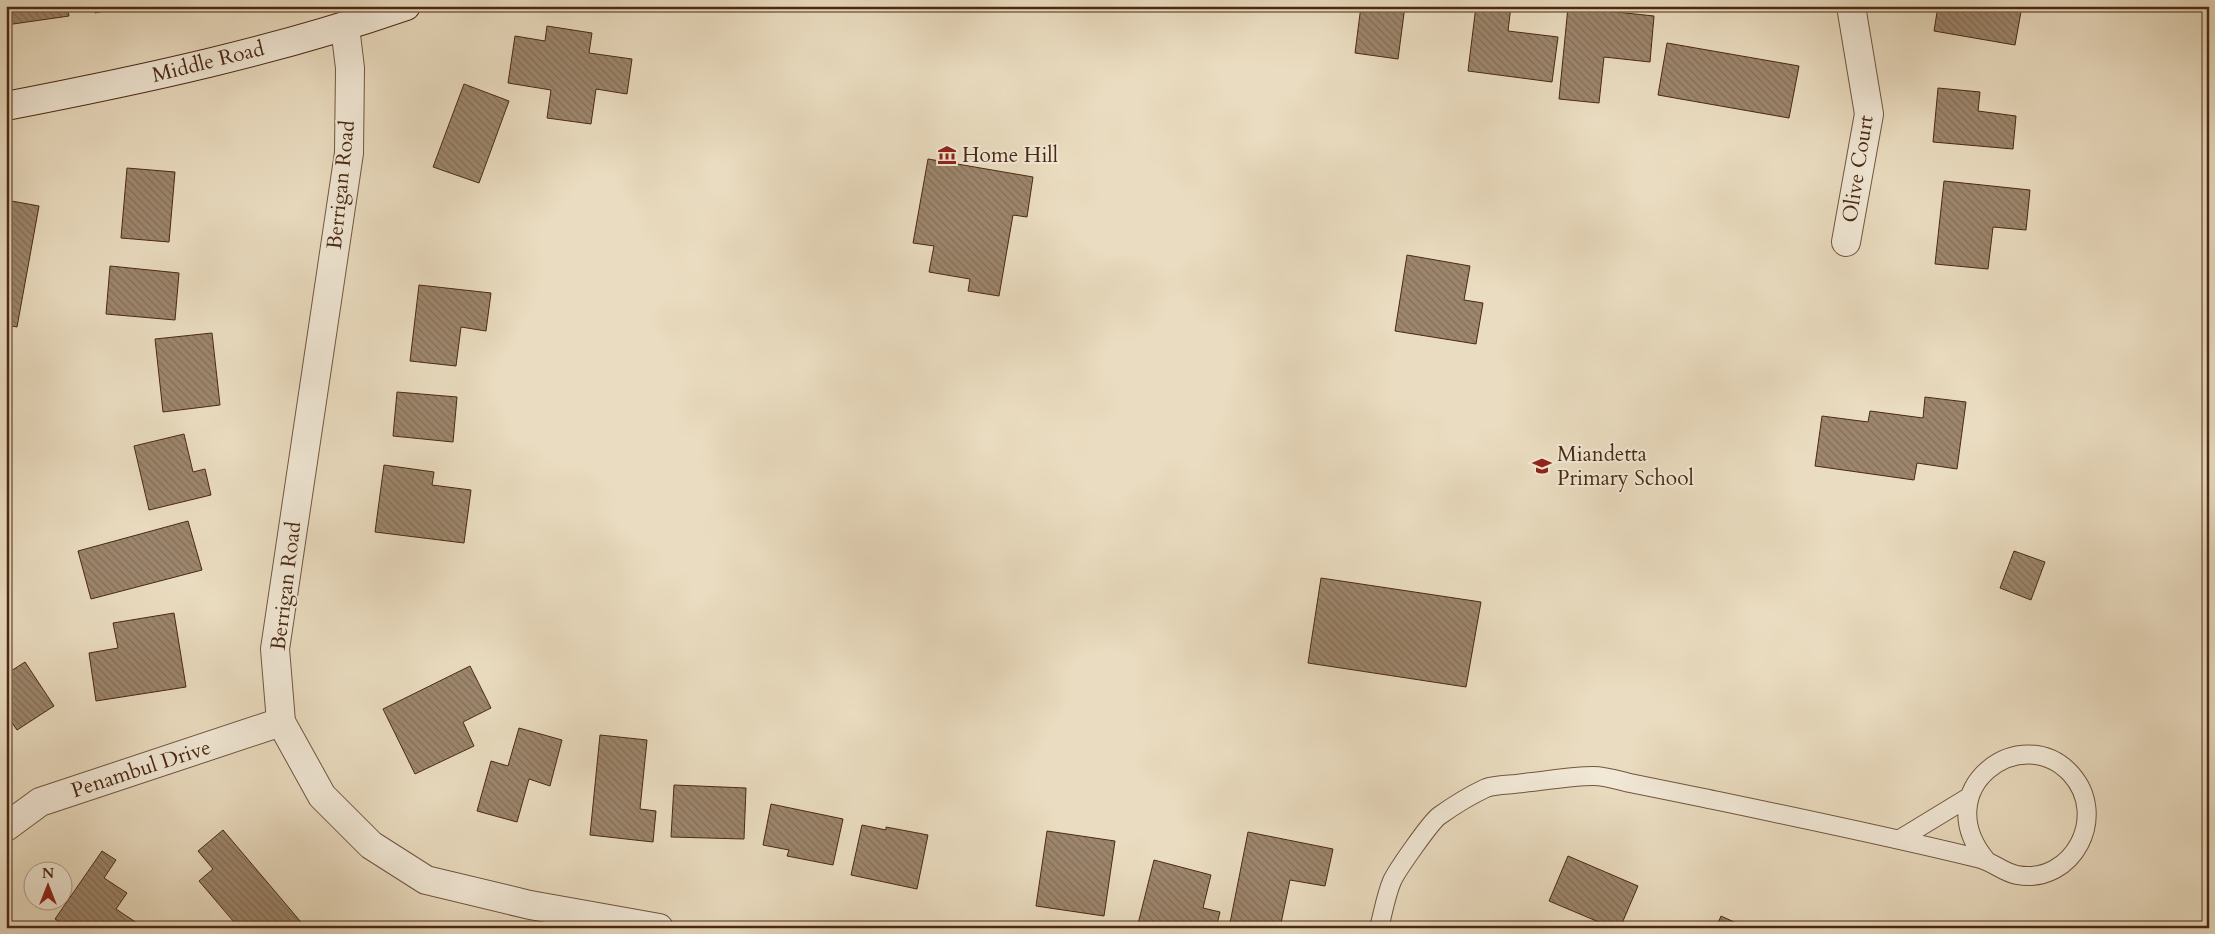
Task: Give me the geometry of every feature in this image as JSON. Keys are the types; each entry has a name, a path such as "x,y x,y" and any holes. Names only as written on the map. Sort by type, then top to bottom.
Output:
{"street":[{"name":"Middle Road","path":"6,106 133,82 345,27 406,6"},
{"name":"Olive Court","path":"1846,242 1868,114 1852,6"},
{"name":"Berrigan Road","path":"345,27 350,68 349,153 275,649 281,722 322,796 371,845 426,880 530,905 659,928"},
{"name":"Penambul Drive","path":"6,827 40,802 281,722"}],"lane":[{"path":"1379,928 1392,880 1437,817 1488,787 1594,776 1900,839 1986,860 2000,869 2023,875 2047,872 2062,865 2074,854 2083,840 2088,823 2087,804 2081,787 2070,773 2056,762 2038,756 2020,755 2003,760 1989,769 1977,782 1970,797 1967,814 1969,832 1976,847 1986,860"},
{"path":"1900,839 1970,797"}],"building":[{"path":"6,6 67,6 69,16 6,25"},
{"path":"93,6 131,6 95,13"},
{"path":"1361,6 1405,6 1398,59 1355,53"},
{"path":"1476,6 1511,6 1508,31 1558,37 1552,82 1468,71"},
{"path":"1938,6 2022,6 2015,45 1934,31"},
{"path":"1568,7 1654,16 1650,62 1604,57 1599,103 1559,99"},
{"path":"547,26 592,33 589,53 632,59 627,94 596,89 591,124 547,118 551,90 508,83 515,36 545,41"},
{"path":"1667,43 1799,66 1789,118 1658,95"},
{"path":"464,84 509,101 479,183 433,167"},
{"path":"1938,88 1980,92 1978,111 2016,116 2013,149 1933,142"},
{"path":"928,159 1033,177 1027,217 1013,215 999,296 968,291 970,279 929,272 934,246 913,243"},
{"path":"127,168 175,172 169,242 121,238"},
{"path":"1944,181 2030,190 2026,230 1993,227 1988,269 1935,264"},
{"path":"6,200 39,206 17,327 6,325"},
{"path":"1407,255 1470,266 1464,300 1483,303 1476,344 1395,331"},
{"path":"110,266 179,273 175,320 106,314"},
{"path":"419,285 491,293 486,331 461,327 456,366 410,361"},
{"path":"212,333 220,405 163,412 155,339"},
{"path":"397,392 457,397 453,442 393,436"},
{"path":"1925,397 1966,402 1957,469 1917,463 1914,480 1815,466 1822,416 1868,422 1870,411 1923,418"},
{"path":"184,434 193,472 205,469 211,495 149,510 134,446"},
{"path":"384,465 434,472 432,485 471,490 464,543 375,532"},
{"path":"188,521 202,570 91,599 78,551"},
{"path":"2014,551 2045,562 2031,600 2000,588"},
{"path":"1321,578 1481,602 1466,687 1308,663"},
{"path":"174,613 186,687 96,701 89,653 118,648 113,623"},
{"path":"25,662 54,706 17,730 6,714 6,663 11,671"},
{"path":"470,666 491,708 463,722 474,746 415,774 383,709"},
{"path":"519,728 562,740 550,786 529,779 517,822 477,811 491,761 508,766"},
{"path":"600,735 647,740 640,809 656,811 653,842 590,835"},
{"path":"674,785 746,788 744,839 671,837"},
{"path":"771,804 843,819 833,865 787,856 789,850 763,845"},
{"path":"862,825 886,830 886,827 928,835 917,889 851,875"},
{"path":"223,830 306,928 227,928 234,922 199,881 213,869 198,851"},
{"path":"1047,831 1115,841 1104,916 1036,906"},
{"path":"1248,832 1333,849 1325,886 1290,880 1280,928 1229,928"},
{"path":"102,851 116,860 104,878 127,893 116,909 140,925 138,928 68,928 55,919 60,912 72,912 72,894"},
{"path":"1568,856 1638,886 1620,928 1613,928 1549,901"},
{"path":"1154,860 1211,875 1203,908 1220,912 1216,928 1137,928"},
{"path":"1721,916 1747,928 1716,928"}],"place":[{"name":"Home Hill","path":"947,155"},
{"name":"Miandetta Primary School","path":"1542,466"}]}
